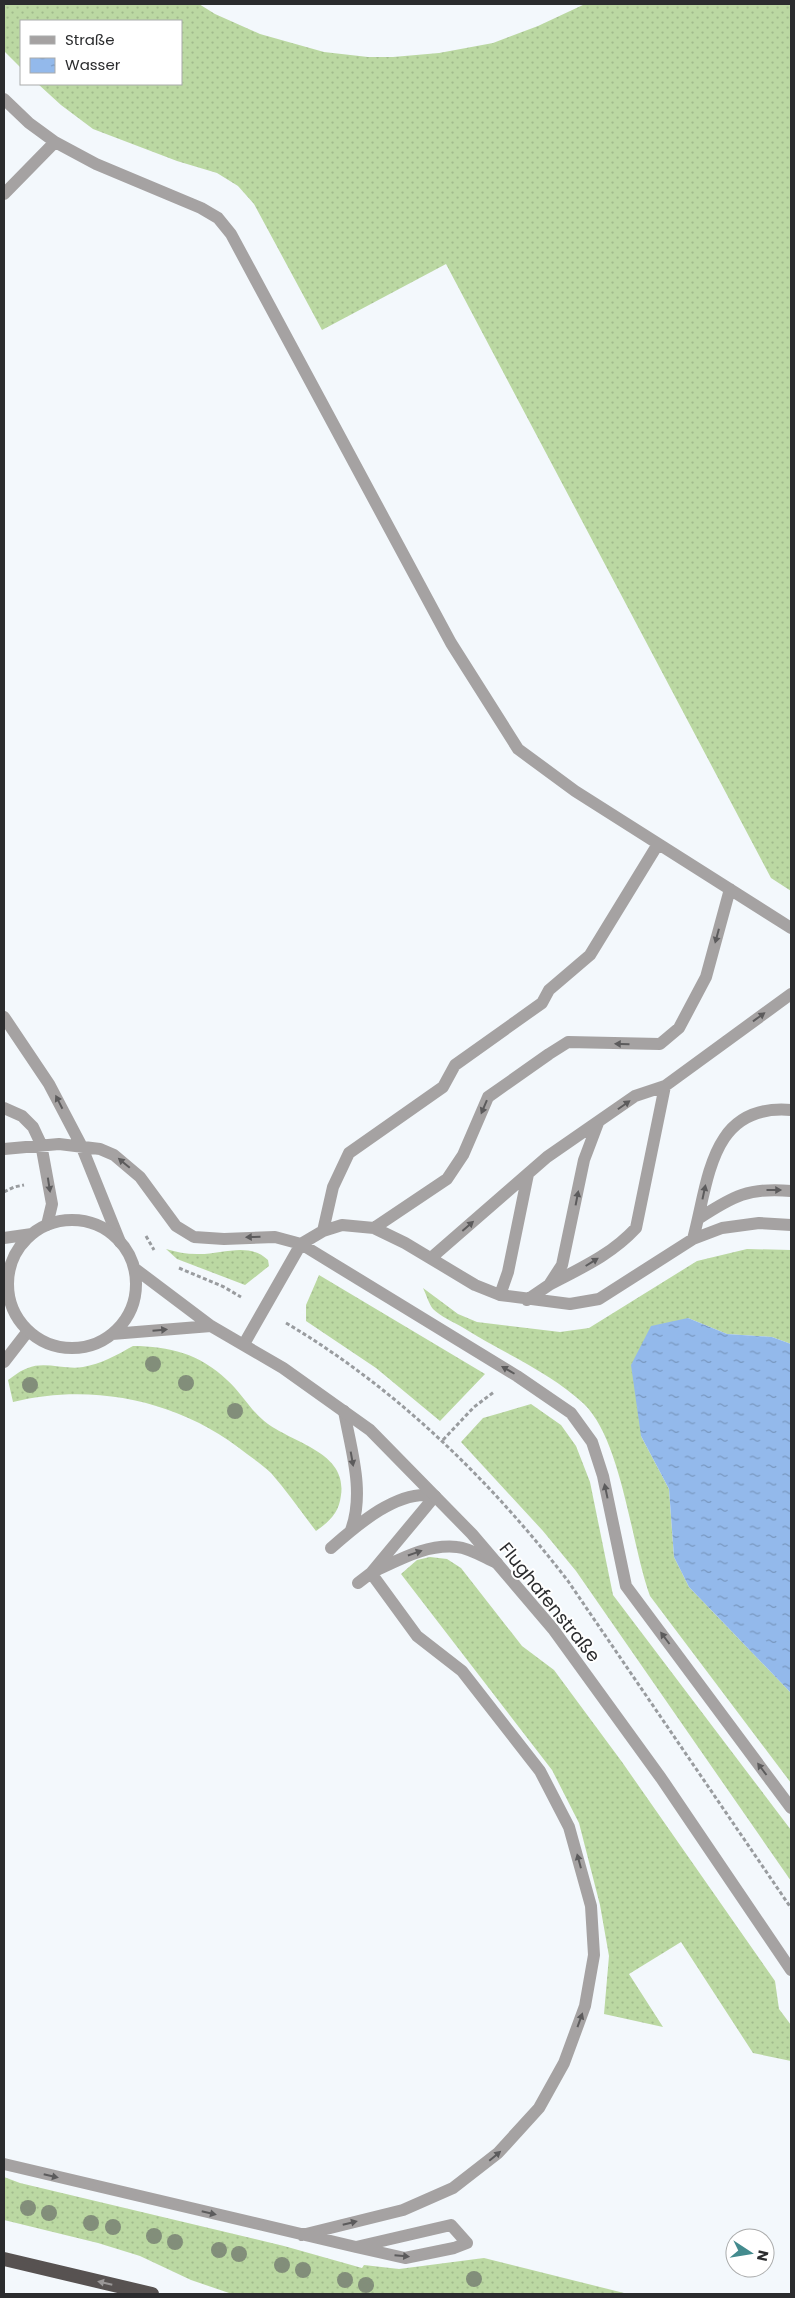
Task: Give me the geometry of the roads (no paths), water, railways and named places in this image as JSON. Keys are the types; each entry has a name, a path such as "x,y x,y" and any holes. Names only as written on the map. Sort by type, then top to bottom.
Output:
{"highway":[{"path":"4,2259 152,2294"}],"street":[{"path":"4,99 29,123 55,142 96,164 200,208 218,218 231,234 250,266 451,643 518,749 575,791 791,928"},
{"path":"4,194 55,142"},
{"path":"323,1231 333,1187 348,1153 443,1086 455,1065 542,1003 549,990 590,955 658,844"},
{"path":"374,1228 447,1179 464,1155 488,1097 549,1054 568,1042 660,1044 679,1028 706,977 730,889"},
{"path":"431,1258 547,1157 636,1096 665,1086 791,994"},
{"path":"4,1017 49,1084 81,1145 120,1242"},
{"path":"528,1300 549,1285 583,1268 620,1245 636,1228 665,1086"},
{"path":"4,1108 22,1116 28,1121 34,1127 42,1144 52,1204 47,1225"},
{"path":"693,1239 707,1177 720,1146 732,1126 746,1116 765,1110 791,1110"},
{"path":"549,1285 562,1265 584,1160 598,1123"},
{"path":"4,1148 42,1144 81,1145 100,1149 114,1155 140,1177 176,1226 194,1237 275,1236 301,1244 517,1376 571,1413 592,1442 603,1476 626,1586 791,1808"},
{"path":"500,1295 508,1272 528,1174"},
{"path":"698,1219 728,1199 753,1190 791,1190"},
{"name":"Flughafenstraße","path":"134,1268 134,1297 122,1324 112,1334 99,1342 85,1347 70,1348 48,1343 28,1332 7,1298 10,1264 19,1247 32,1234 47,1225 62,1220 86,1222 108,1231 120,1242 134,1268 211,1326 283,1368 370,1430 472,1534 553,1629 661,1778 791,1970"},
{"path":"244,1344 301,1244 323,1231 342,1225 374,1228 431,1258 475,1285 500,1295 570,1304 598,1299 693,1239 722,1228 759,1223 791,1225"},
{"name":"Flughafenstraße","path":"4,1238 32,1234"},
{"name":"Flughafenstraße","path":"112,1334 211,1326"},
{"path":"4,1362 28,1332"},
{"path":"344,1411 358,1494 357,1514 351,1530"},
{"path":"331,1548 351,1530 402,1498 423,1493 435,1496 371,1574"},
{"path":"358,1583 371,1574 415,1552 436,1548 458,1547 497,1563"},
{"path":"302,2234 403,2210 453,2188 498,2154 540,2108 564,2064 585,2006 594,1955 591,1906 570,1828 540,1771 462,1671 417,1636 371,1574"},
{"path":"4,2164 356,2247 405,2258 454,2248 467,2243 450,2225 356,2247"}],"water":[{"path":"688,1318 727,1334 772,1337 791,1344 791,1693 689,1587 674,1557 669,1489 641,1436 631,1365 651,1326"}]}
